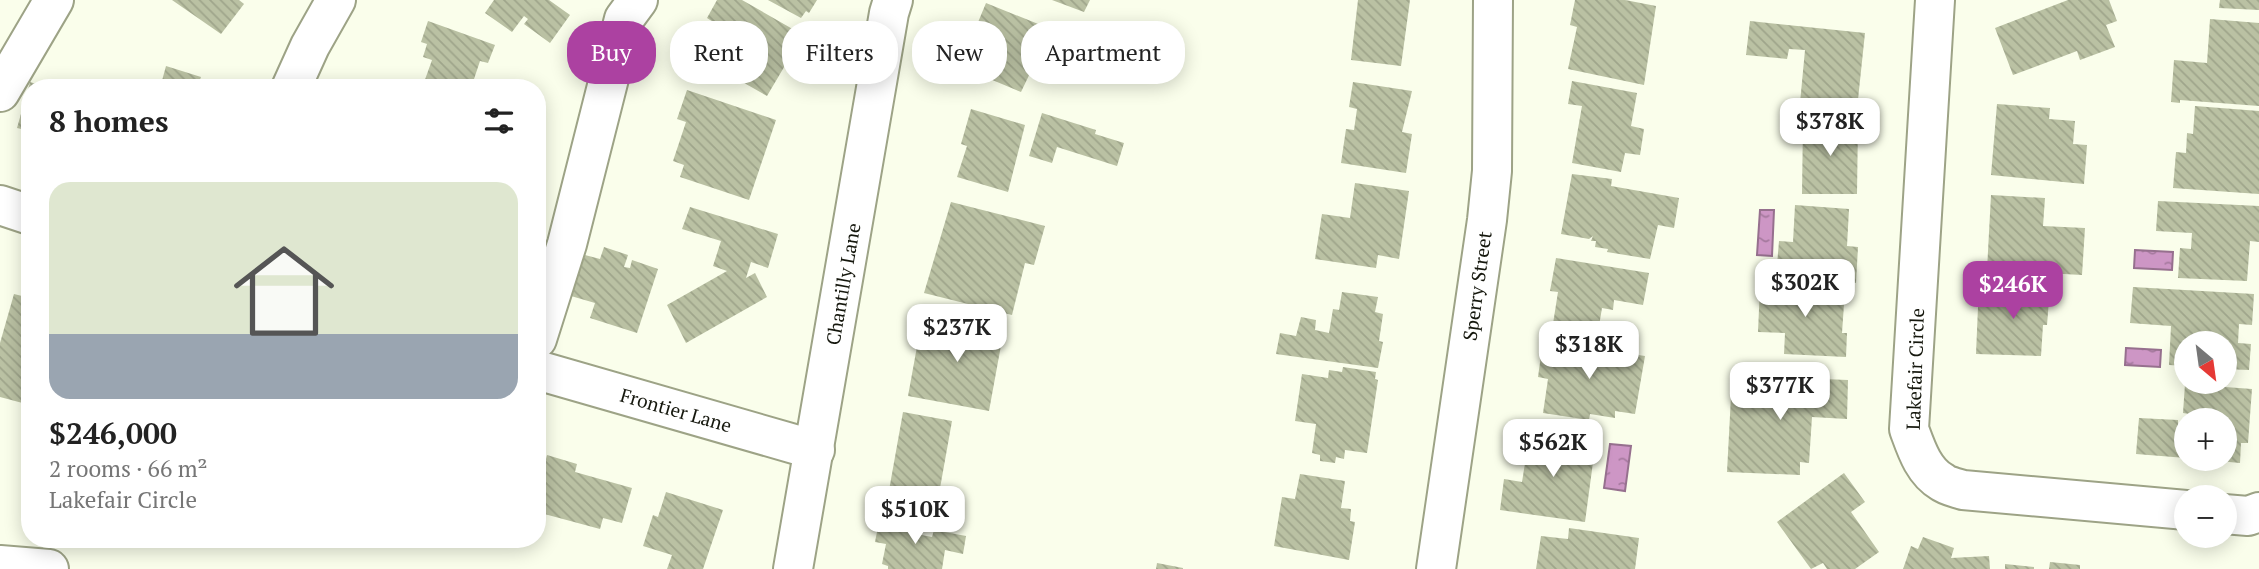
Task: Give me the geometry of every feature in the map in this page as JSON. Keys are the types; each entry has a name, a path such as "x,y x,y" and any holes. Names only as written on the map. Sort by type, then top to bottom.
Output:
{"street":[{"path":"0,92 54,0"},
{"path":"295,79 336,0"},
{"path":"546,310 567,244 624,19 638,0"},
{"name":"Chantilly Lane","path":"793,569 893,0"},
{"name":"Sperry Street","path":"1436,569 1492,171 1493,0"},
{"name":"Lakefair Circle","path":"1935,0 1909,429 1917,450 1926,466 1941,482 1963,490 2174,509"},
{"path":"0,205 21,212"},
{"name":"Frontier Lane","path":"546,373 815,450"},
{"path":"2237,515 2248,516 2259,512"},
{"path":"0,565 49,569"}],"water":[{"path":"1760,210 1774,210 1772,256 1757,255"},
{"path":"2135,250 2173,252 2172,270 2134,268"},
{"path":"2126,348 2161,350 2160,367 2125,365"},
{"path":"1610,444 1631,446 1625,491 1604,488"}],"building":[{"path":"172,0 239,0 244,4 221,34"},
{"path":"494,0 549,0 570,15 550,43 524,24 528,19 524,16 512,32 485,13"},
{"path":"717,0 742,0 782,23 782,71 767,96 746,84 768,84 768,21 712,21 707,18"},
{"path":"768,0 817,0 809,13 806,11 801,18"},
{"path":"1052,0 1090,0 1084,12"},
{"path":"1358,0 1410,0 1401,66 1351,60"},
{"path":"1575,0 1625,0 1656,6 1644,85 1568,69 1577,27 1570,25"},
{"path":"2068,0 2109,0 2117,21 2106,25 2115,47 2080,60 2077,51 2013,75 1995,28"},
{"path":"2220,0 2259,0 2259,10 2219,8"},
{"path":"986,3 1031,21 1021,21 1021,84 1025,84 1021,92 1002,84 1007,84 1007,21 979,21"},
{"path":"2210,19 2259,23 2259,106 2180,100 2180,103 2171,102 2174,60 2207,63"},
{"path":"428,21 495,45 488,63 480,61 474,79 425,79 432,60 423,57 427,44 421,42"},
{"path":"1750,21 1865,33 1857,109 1800,103 1805,50 1789,49 1787,59 1746,55"},
{"path":"166,66 201,77 200,79 162,79"},
{"path":"1572,81 1637,93 1631,126 1644,129 1640,155 1625,153 1621,172 1572,163 1582,106 1568,104"},
{"path":"1353,82 1412,91 1402,132 1412,134 1406,173 1341,163 1346,129 1354,130 1357,109 1349,107"},
{"path":"687,90 776,120 749,200 680,177 684,165 673,161 686,122 677,119"},
{"path":"1997,104 2050,108 2049,119 2075,121 2073,144 2087,145 2084,184 1991,175"},
{"path":"2195,106 2259,111 2259,194 2173,188 2176,152 2186,153 2187,133 2193,134"},
{"path":"971,109 1025,125 1008,192 957,177 967,146 961,144"},
{"path":"1042,113 1096,130 1095,134 1124,143 1117,166 1057,147 1052,163 1029,156"},
{"path":"1803,121 1858,122 1857,194 1802,194"},
{"path":"1572,174 1612,179 1611,186 1679,198 1674,228 1658,225 1650,259 1607,252 1608,249 1595,247 1596,241 1591,241 1593,236 1589,239 1561,234"},
{"path":"1355,183 1409,191 1399,259 1378,255 1376,268 1315,259 1322,214 1350,218"},
{"path":"1991,195 2045,198 2043,226 2085,228 2082,275 1987,270"},
{"path":"2158,201 2259,206 2259,242 2250,241 2247,281 2178,278 2180,248 2191,249 2192,233 2156,231"},
{"path":"951,202 1045,226 1034,265 1025,263 1012,315 924,293"},
{"path":"1795,205 1849,209 1847,246 1858,247 1856,283 1776,277 1779,241 1793,242"},
{"path":"690,207 778,234 768,268 751,262 746,278 755,273 767,297 686,343 667,305 727,271 713,266 721,241 682,229"},
{"path":"604,247 628,255 624,267 630,268 632,260 658,269 637,333 590,318 595,303 571,296 585,255 600,259"},
{"path":"1556,258 1649,273 1643,305 1614,300 1613,310 1602,308 1597,338 1552,330 1558,292 1550,291"},
{"path":"1989,283 2045,286 2044,300 2049,300 2047,325 2043,325 2041,356 1976,354 1978,307 1989,307"},
{"path":"1760,286 1845,290 1842,333 1847,333 1846,357 1784,354 1785,333 1758,332"},
{"path":"2133,287 2254,294 2252,325 2239,324 2238,343 2251,344 2249,370 2237,370 2237,331 2174,331 2174,365 2169,365 2171,326 2130,323"},
{"path":"1342,292 1378,297 1375,312 1383,314 1379,341 1383,342 1378,368 1276,354 1280,333 1296,336 1301,317 1316,320 1315,330 1329,333 1333,309 1339,310"},
{"path":"14,294 21,296 21,403 0,397 0,343"},
{"path":"932,316 1004,329 989,411 908,396 918,341 927,342"},
{"path":"1543,341 1645,356 1635,414 1615,411 1615,418 1590,414 1589,420 1543,413 1548,379 1538,377"},
{"path":"1343,367 1376,372 1375,379 1378,380 1367,453 1345,450 1344,459 1336,457 1335,463 1320,461 1320,455 1312,453 1316,424 1295,421 1302,374 1328,378 1329,370 1342,372"},
{"path":"1749,376 1848,380 1847,419 1812,417 1809,463 1800,462 1800,475 1727,472 1731,396 1748,397"},
{"path":"2237,388 2252,389 2248,443 2241,443 2240,463 2237,463 2237,408 2183,408 2184,394 2237,394"},
{"path":"903,412 952,421 937,505 888,496"},
{"path":"2139,418 2174,420 2174,457 2136,454"},
{"path":"1534,432 1596,440 1585,522 1500,510 1504,479 1522,482 1526,457 1530,458"},
{"path":"547,455 577,464 575,472 632,488 622,523 603,518 600,529 546,514"},
{"path":"1844,473 1865,502 1851,512 1879,552 1855,569 1827,569 1823,563 1811,569 1777,522"},
{"path":"1300,474 1345,481 1341,508 1351,509 1350,521 1355,522 1349,560 1274,546 1282,497 1295,499"},
{"path":"666,492 723,510 703,569 667,569 672,555 643,546 653,515 658,517"},
{"path":"880,517 913,523 911,533 932,537 934,530 966,536 963,554 945,550 942,569 888,569 888,566 882,564 886,544 875,542"},
{"path":"1569,528 1639,538 1635,569 1536,569 1541,536 1568,539"},
{"path":"1923,537 1954,548 1951,558 1989,556 1990,569 1903,569 1911,546 1918,549"},
{"path":"2050,562 2080,565 2080,569 2049,569"},
{"path":"1157,563 1183,568 1183,569 1156,569"},
{"path":"2005,564 2034,567 2034,569 2005,569"}]}
